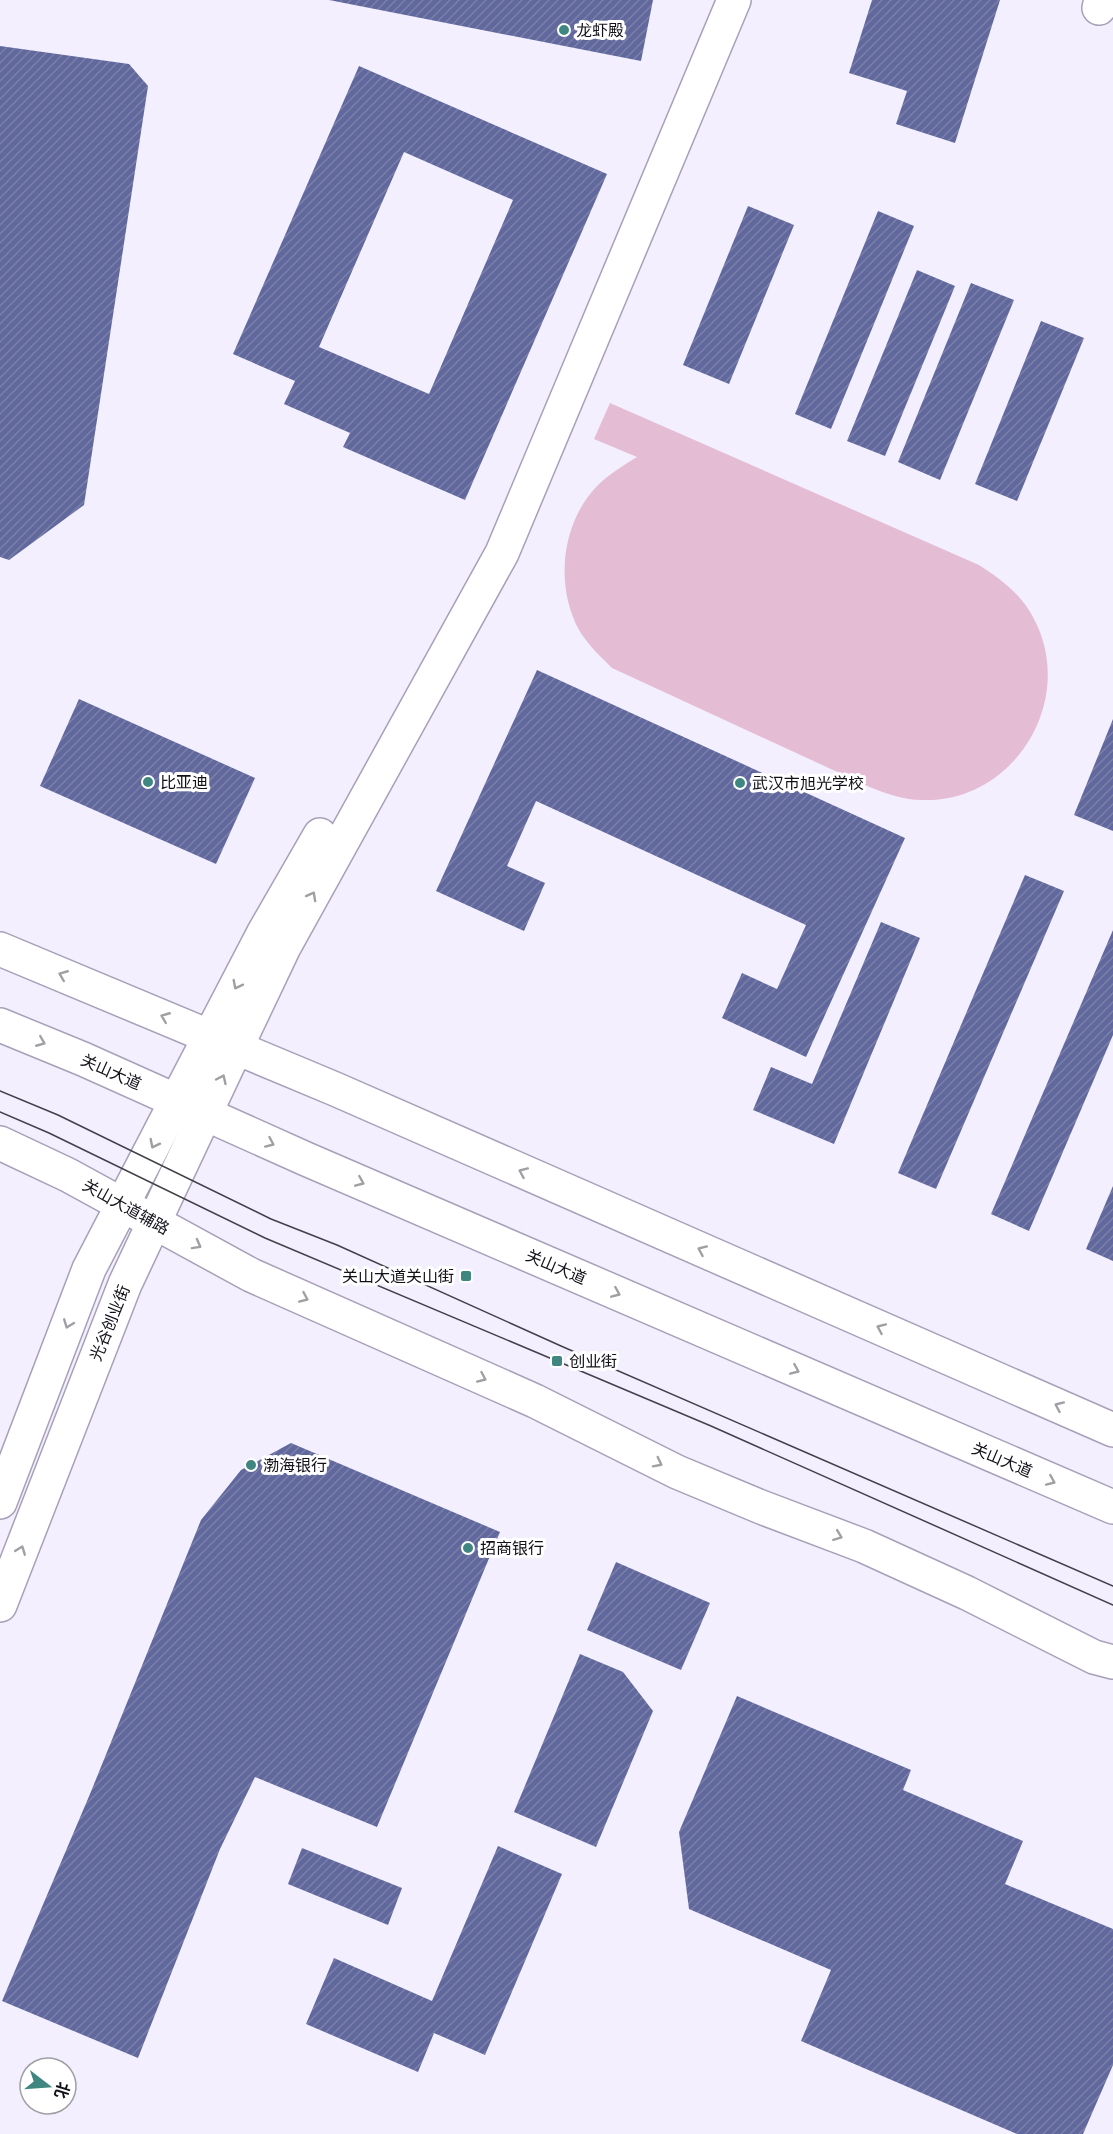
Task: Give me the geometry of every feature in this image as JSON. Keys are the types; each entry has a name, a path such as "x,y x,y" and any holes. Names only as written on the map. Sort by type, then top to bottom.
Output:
{"main road":[{"path":"223,1042 264,934 485,549 715,0"},
{"path":"223,1042 284,947 502,553 734,0"},
{"path":"0,949 346,1094 1113,1430"},
{"name":"关山大道","path":"0,1025 1113,1507"},
{"name":"光谷创业街","path":"0,1605 125,1284 154,1222 191,1108 223,1042"},
{"name":"光谷创业街","path":"0,1502 89,1269 122,1205 191,1108"},
{"name":"关山大道辅路","path":"0,1143 34,1158 251,1275 535,1401 677,1472 864,1546 967,1593 1094,1657 1113,1662"}],"shaded area":[{"path":"610,403 979,565 1010,588 1034,619 1045,650 1048,682 1042,713 1028,741 1009,766 984,785 954,797 921,800 902,798 872,788 612,668 579,630 566,593 565,573 570,534 586,499 599,484 637,457 594,439"}],"building":[{"name":"龙虾殿","path":"329,0 653,0 641,61"},
{"path":"872,0 1000,0 955,143 896,124 907,91 849,73"},
{"path":"0,46 129,64 148,86 84,505 9,560 0,557"},
{"path":"359,66 607,174 465,500 343,447 350,433 284,404 295,381 233,354","holes":["404,152 513,200 429,394 319,347"]},
{"path":"748,206 794,225 729,384 683,365"},
{"path":"878,211 914,226 831,429 795,414"},
{"path":"917,270 955,286 885,456 847,441"},
{"path":"971,283 1014,300 940,480 898,462"},
{"path":"1041,321 1084,338 1017,501 975,484"},
{"path":"537,670 905,838 806,1057 722,1018 742,973 777,989 806,925 536,801 507,866 545,883 524,931 436,891"},
{"name":"比亚迪","path":"79,699 255,778 216,864 40,786"},
{"path":"1113,719 1113,831 1074,815"},
{"path":"1025,875 1064,891 936,1189 898,1173"},
{"path":"881,922 920,938 834,1144 753,1110 771,1067 812,1084"},
{"path":"1113,930 1113,1035 1029,1231 991,1214"},
{"path":"1113,1186 1113,1261 1086,1249"},
{"path":"291,1443 500,1532 377,1827 255,1777 220,1849 138,2058 2,2001 90,1794 201,1520 241,1470"},
{"path":"616,1562 710,1603 681,1670 587,1630"},
{"path":"580,1654 623,1672 653,1711 596,1847 514,1812"},
{"path":"737,1696 911,1770 903,1790 1023,1841 1005,1884 1113,1929 1113,2065 1083,2134 1017,2134 801,2041 831,1970 689,1909 679,1832"},
{"path":"498,1846 562,1874 485,2055 434,2033 418,2072 306,2024 334,1958 432,2001"},
{"path":"302,1848 402,1888 388,1925 288,1884"}],"tram line":[{"path":"0,1091 58,1115 271,1219 337,1245 561,1346 1113,1586"},
{"path":"0,1112 49,1133 265,1238 711,1426 1113,1605"}],"place":[{"name":"龙虾殿","path":"564,30"},
{"name":"比亚迪","path":"148,782"},
{"name":"武汉市旭光学校","path":"740,783"},
{"name":"关山大道关山街","path":"466,1276"},
{"name":"创业街","path":"557,1361"},
{"name":"渤海银行","path":"251,1465"},
{"name":"招商银行","path":"468,1548"}]}
